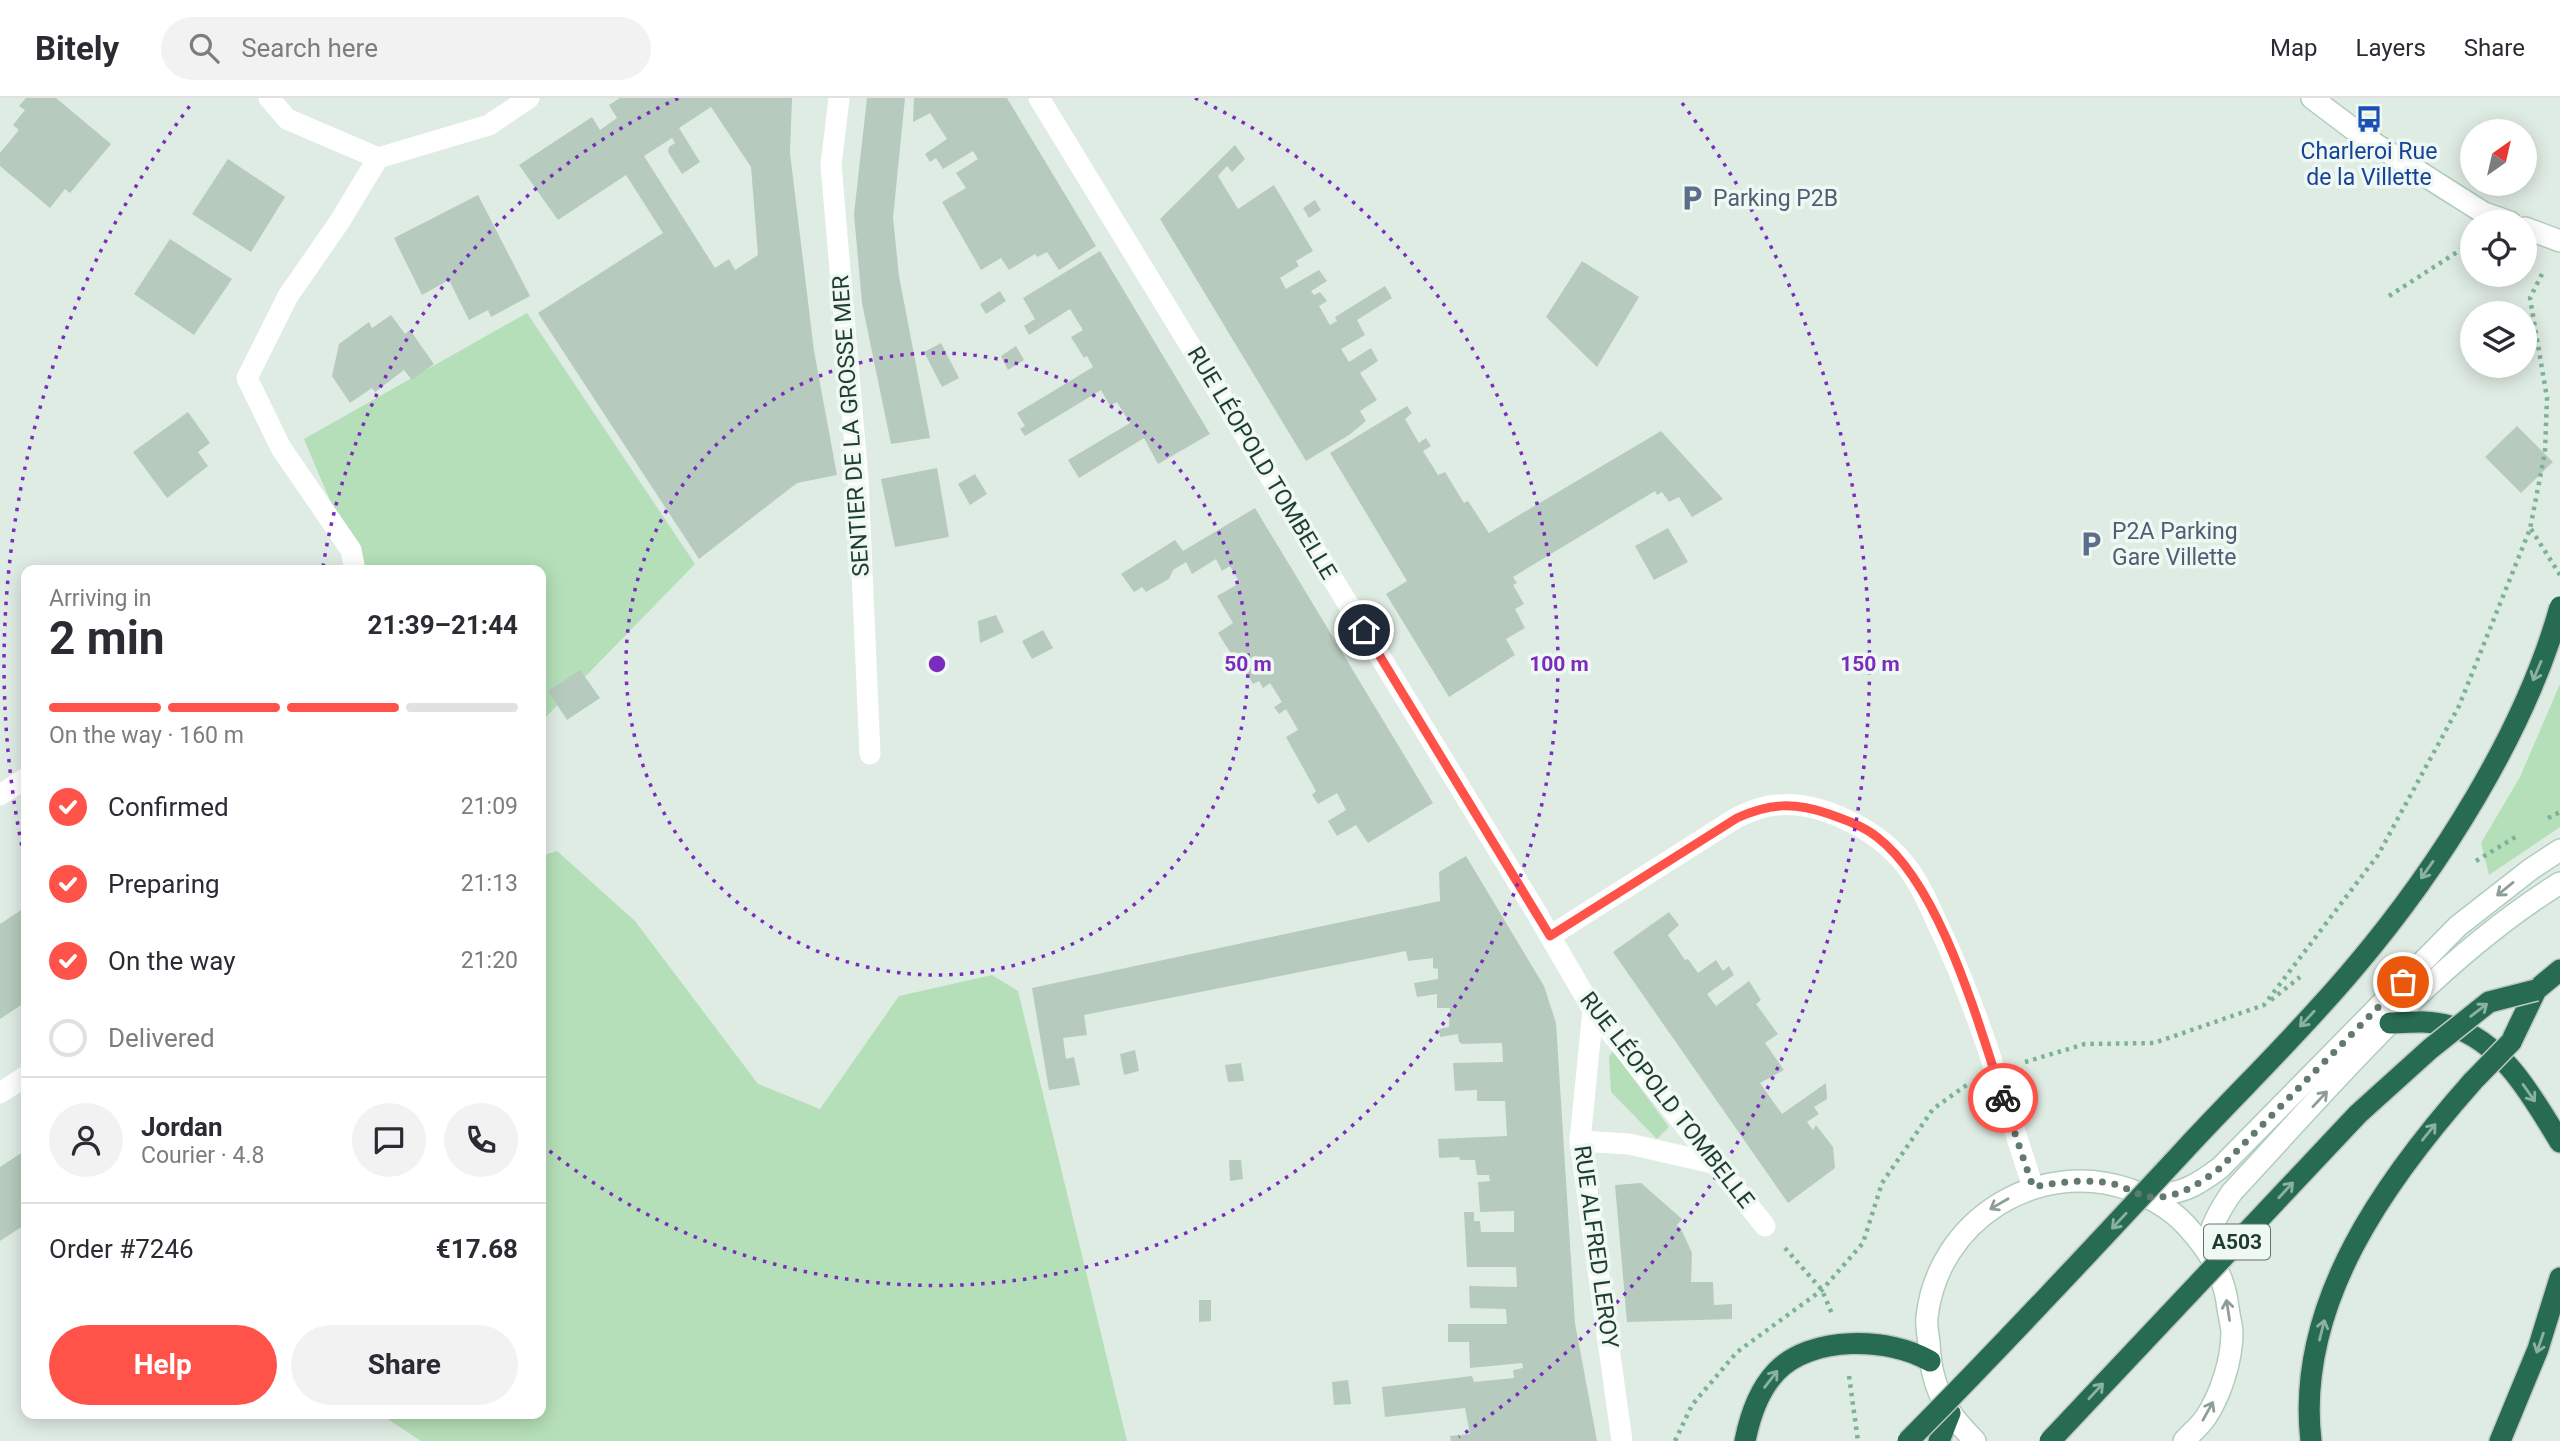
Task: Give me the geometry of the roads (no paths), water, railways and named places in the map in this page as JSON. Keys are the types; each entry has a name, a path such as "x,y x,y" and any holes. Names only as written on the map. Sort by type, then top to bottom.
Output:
{"highway":[{"path":"1908,1441 2017,1330 2354,969 2441,850 2487,778 2521,709 2560,607"},
{"path":"2311,1441 2309,1397 2314,1360 2339,1273 2396,1176 2431,1129 2511,1042 2536,990 2560,970"},
{"name":"A503","path":"2050,1441 2374,1099 2430,1049 2489,1002 2536,990"},
{"path":"2390,1023 2424,1021 2451,1026 2481,1042 2510,1067 2560,1142"},
{"path":"2500,1441 2538,1349 2560,1278"},
{"path":"1745,1441 1749,1421 1761,1392 1777,1371 1791,1360 1811,1351 1844,1344 1872,1344 1914,1351 1930,1362"},
{"path":"1939,1441 1950,1413"}],"street":[{"path":"269,98 287,119 378,158 489,125 529,98"},
{"name":"SENTIER DE LA GROSSE MER","path":"839,98 831,165 858,480 870,754"},
{"name":"RUE LÉOPOLD TOMBELLE","path":"1039,98 1593,1010 1765,1226"},
{"path":"2312,98 2361,135 2479,210"},
{"path":"354,565 351,550 281,448 247,378 288,296 340,221 378,158"},
{"path":"2537,233 2559,241"},
{"path":"0,794 21,781"},
{"path":"1550,936 1737,818 1760,808 1778,804 1815,809 1853,822 1877,837 1903,862 1923,893 1959,968 2033,1187"},
{"path":"2150,1197 2182,1192 2196,1186 2220,1168 2458,926 2560,850"},
{"path":"2206,1248 2217,1214 2232,1192 2390,1023 2443,972 2560,883"},
{"name":"RUE ALFRED LEROY","path":"1593,1010 1580,1140 1622,1441"},
{"path":"0,1093 21,1079"},
{"path":"1580,1140 1629,1144 1717,1164"},
{"path":"1975,1441 1950,1413 1937,1388 1930,1362 1927,1317 1938,1274 1961,1236 1994,1206 2033,1187 2073,1180 2112,1183 2150,1197 2181,1219 2206,1248 2225,1288 2232,1333 2225,1377 2205,1418 2184,1441"}],"place":[{"name":"Charleroi Rue de la Villette","path":"2369,119"},
{"name":"Parking P2B","path":"1692,198"},
{"name":"P2A Parking Gare Villette","path":"2091,544"}]}
